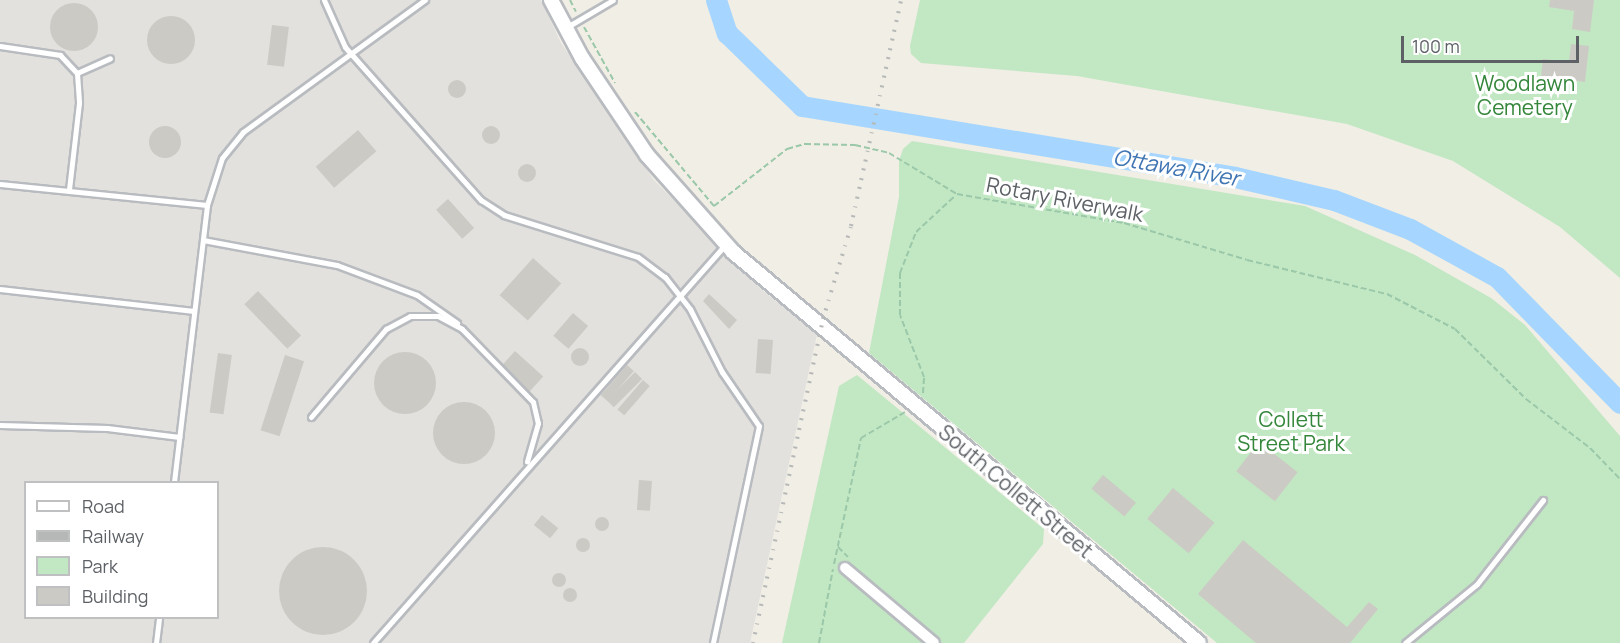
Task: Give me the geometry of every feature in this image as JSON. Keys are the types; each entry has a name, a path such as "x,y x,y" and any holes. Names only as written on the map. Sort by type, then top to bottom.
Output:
{"street":[{"name":"South Collett Street","path":"550,0 565,28 647,155 726,244 915,407 1199,643"},
{"path":"845,568 934,643"}],"lane":[{"path":"324,0 335,33 481,200 524,222 621,249 665,277 680,294 722,372 759,426 713,643"},
{"path":"174,481 207,204 230,144 350,52 425,0"},
{"path":"565,28 613,0"},
{"path":"0,46 60,55 77,73 79,103 69,190"},
{"path":"77,73 110,58"},
{"path":"0,184 207,204"},
{"path":"203,240 298,255 375,278 437,306 462,329 537,409 537,431 523,468"},
{"path":"374,643 523,468 726,244"},
{"path":"0,289 194,311"},
{"path":"311,417 374,341 400,321 430,315 462,329"},
{"path":"0,425 107,428 179,437"},
{"path":"1405,643 1477,584 1544,500"},
{"path":"156,643 159,619"}],"path":[{"path":"570,0 618,88"},
{"name":"Rotary Riverwalk","path":"631,106 714,206 768,160 806,144 855,145 889,153 957,194 1124,223 1248,260 1387,294 1455,328 1526,399 1590,448 1620,479"},
{"path":"819,643 861,438 915,407 926,384 900,315 900,273 916,232 944,201 957,194"}],"shaded area":[{"path":"0,0 541,0 561,43 653,179 761,289 817,334 750,643 0,643"}],"green space":[{"name":"Woodlawn Cemetery","path":"920,0 1620,0 1620,278 1560,227 1453,161 1347,124 1077,76 921,63 911,54 910,46"},
{"name":"Collett Street Park","path":"912,141 1305,206 1415,255 1491,298 1525,325 1620,436 1620,643 1217,643 869,353 899,197 899,161 903,149"},
{"path":"857,375 1044,529 1043,544 964,643 782,643 839,386"}],"building":[{"path":"1550,0 1594,0 1590,32 1572,29 1574,11 1549,7"},
{"path":"69,3 79,3 94,13 98,27 94,41 88,47 79,51 69,51 54,41 50,32 50,22 60,7"},
{"path":"166,16 176,16 191,26 195,40 191,54 185,60 176,64 166,64 151,54 147,45 147,35 157,20"},
{"path":"272,25 289,27 284,67 267,65"},
{"path":"1571,44 1589,46 1585,82 1541,76 1543,59 1569,62"},
{"path":"457,80 463,83 466,89 463,95 457,98 451,95 448,89 451,83"},
{"path":"165,126 176,131 181,142 176,153 165,158 154,153 149,142 154,131"},
{"path":"491,126 497,129 500,135 497,141 491,144 485,141 482,135 485,129"},
{"path":"358,130 376,151 334,188 316,167"},
{"path":"527,164 533,167 536,173 533,179 527,182 521,179 518,173 521,167"},
{"path":"448,199 474,228 462,239 436,210"},
{"path":"533,258 561,283 528,321 500,295"},
{"path":"258,291 301,336 287,349 244,304"},
{"path":"709,294 737,320 729,329 703,301"},
{"path":"573,313 588,326 568,349 553,336"},
{"path":"758,339 773,340 771,374 756,373"},
{"path":"580,348 586,351 589,357 586,363 580,366 574,363 571,357 574,351"},
{"path":"515,351 543,376 529,393 500,367"},
{"path":"405,352 417,354 427,361 434,371 436,383 434,395 427,405 417,412 405,414 393,412 383,405 376,395 374,383 376,371 383,361 393,354"},
{"path":"218,353 232,355 224,414 210,412"},
{"path":"285,355 304,361 280,436 261,430"},
{"path":"627,365 634,371 608,401 601,395"},
{"path":"635,372 642,379 614,407 607,400"},
{"path":"643,380 650,386 624,415 617,409"},
{"path":"464,402 476,404 486,411 493,421 495,433 493,445 486,455 476,462 464,464 452,462 442,455 435,445 433,433 435,421 442,411 452,404"},
{"path":"1259,442 1298,472 1275,501 1236,471"},
{"path":"1103,475 1136,503 1124,516 1091,489"},
{"path":"639,480 652,481 650,511 637,510"},
{"path":"1173,488 1214,523 1189,553 1147,519"},
{"path":"542,515 558,528 550,538 534,525"},
{"path":"602,517 607,519 609,524 607,529 602,531 597,529 595,524 597,519"},
{"path":"583,538 588,540 590,545 588,550 583,552 578,550 576,545 578,540"},
{"path":"1243,540 1347,627 1369,602 1378,609 1350,643 1256,643 1198,594"},
{"path":"314,547 332,547 348,554 360,566 367,582 367,600 360,616 348,628 332,635 314,635 298,628 286,616 279,600 279,582 286,566 298,554"},
{"path":"559,573 564,575 566,580 564,585 559,587 554,585 552,580 554,575"},
{"path":"570,588 575,590 577,595 575,600 570,602 565,600 563,595 565,590"}],"waterway":[{"name":"Ottawa River","path":"716,0 727,33 802,106 1235,177 1334,200 1410,229 1497,277 1620,403"}],"railway":[{"path":"753,643 823,319 851,226 901,0"}]}
